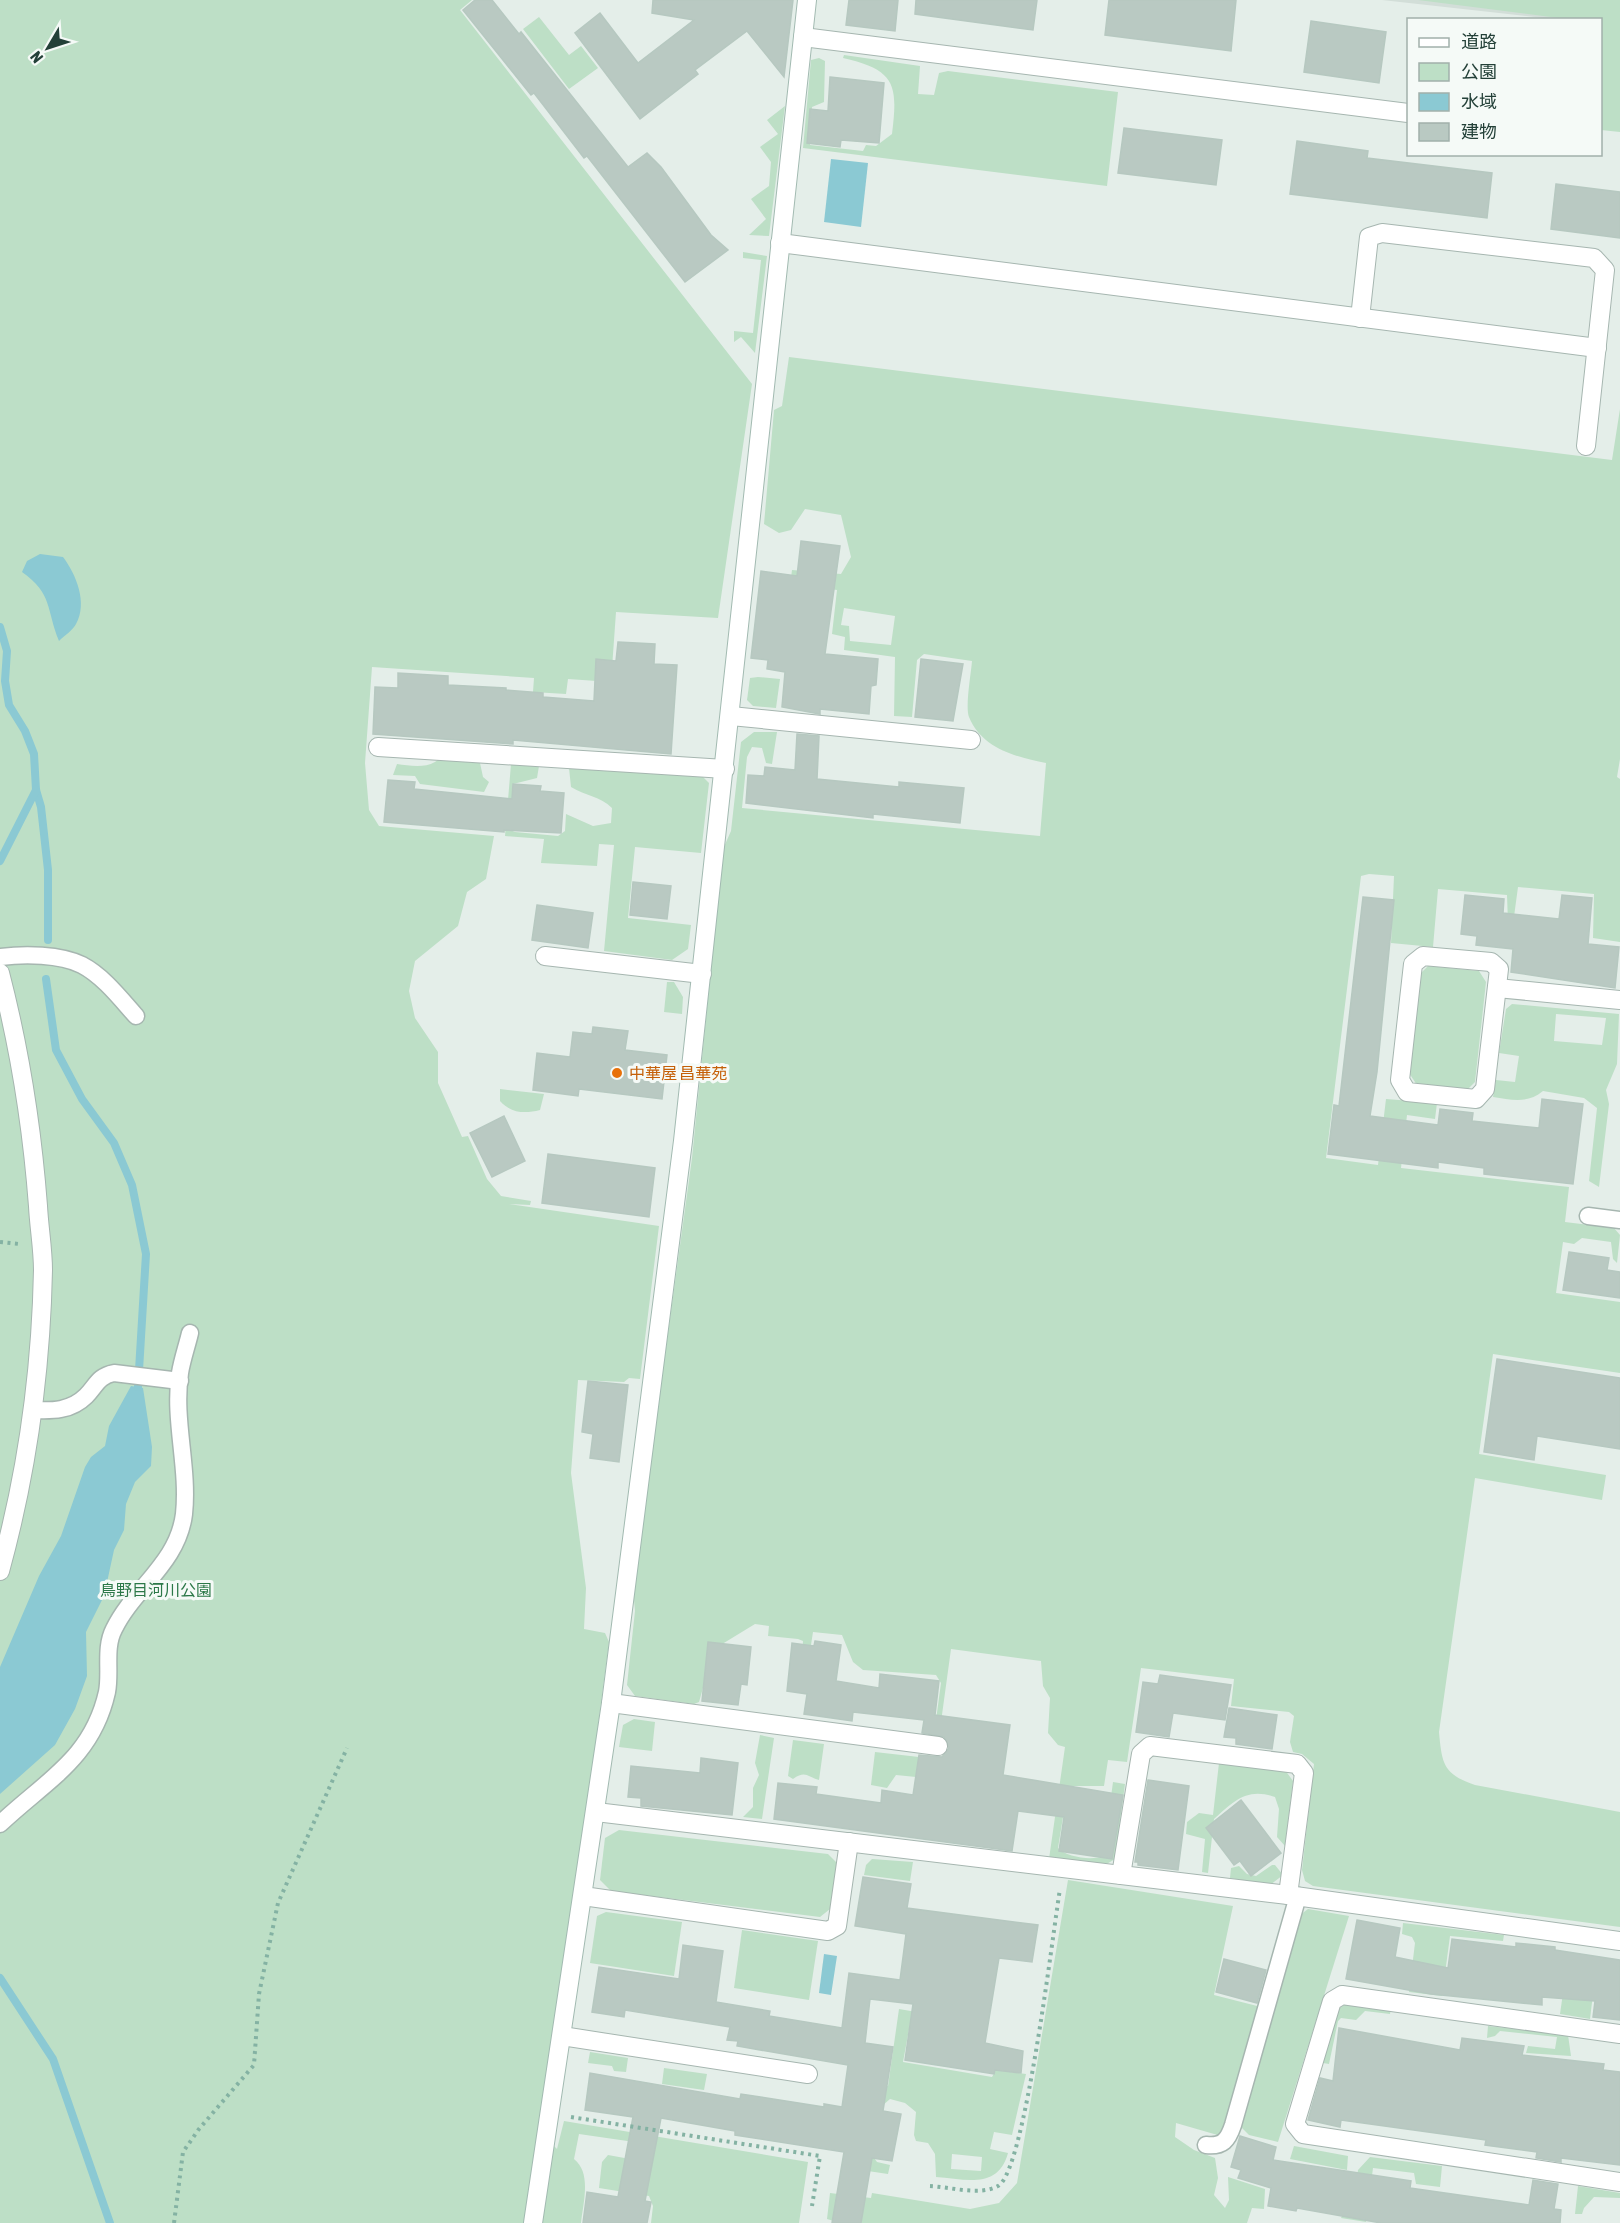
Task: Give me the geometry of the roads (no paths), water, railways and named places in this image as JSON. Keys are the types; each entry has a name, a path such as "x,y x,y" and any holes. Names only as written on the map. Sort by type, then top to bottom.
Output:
{"street":[{"path":"533,2223 611,1703 702,974 807,0"},
{"path":"803,37 1407,112"},
{"path":"1360,318 1369,237 1382,233 1594,258 1605,270 1586,446"},
{"path":"780,243 1597,348"},
{"path":"731,716 971,740"},
{"path":"378,747 725,769"},
{"path":"545,956 702,974"},
{"path":"1423,956 1491,962 1499,969 1497,988 1485,1089 1476,1099 1407,1092 1400,1080 1413,964 1423,956"},
{"path":"0,973 11,1017 33,1132 43,1268 33,1410 18,1504 0,1571"},
{"path":"1497,988 1620,1000"},
{"path":"611,1703 938,1746"},
{"path":"1121,1875 1141,1754 1150,1746 1297,1764 1304,1773 1293,1895"},
{"path":"596,1812 1293,1895 1620,1941"},
{"path":"583,1896 828,1930 837,1926 849,1842"},
{"path":"1620,2034 1342,1995 1332,2001 1295,2124 1303,2134 1620,2182"},
{"path":"562,2036 808,2074"}],"lane":[{"path":"0,957 29,954 81,965 109,986 136,1016"},
{"path":"1588,1216 1620,1220"},
{"path":"0,1824 81,1751 106,1693 112,1632 129,1604 171,1554 184,1517 186,1478 180,1381 190,1333"},
{"path":"33,1410 53,1411 71,1407 105,1375 120,1374 180,1381"},
{"path":"1206,2145 1218,2146 1228,2139 1233,2125 1293,1895"}],"water":[{"path":"831,159 868,163 861,227 824,222"},
{"path":"40,554 63,557 76,580 81,598 81,607 75,626 59,641 44,595 22,572 27,561"},
{"path":"131,1386 143,1388 152,1447 151,1466 135,1482 126,1504 124,1530 114,1550 104,1596 86,1632 87,1676 75,1709 55,1745 0,1794 0,1667 39,1576 61,1536 85,1467 91,1457 105,1446 109,1426"},
{"path":"824,1954 837,1956 831,1995 819,1993"}],"waterway":[{"path":"0,627 7,651 5,681 9,705 25,731 34,754 36,790 41,807 48,870 48,940"},
{"path":"0,861 36,790"},
{"path":"46,979 56,1050 82,1099 114,1143 132,1185 146,1254 138,1387"},
{"path":"0,1978 53,2059 110,2223"}],"place":[{"name":"中華屋 昌華苑","path":"617,1073"}],"park label":[{"name":"鳥野目河川公園","path":"156,1590"}]}
